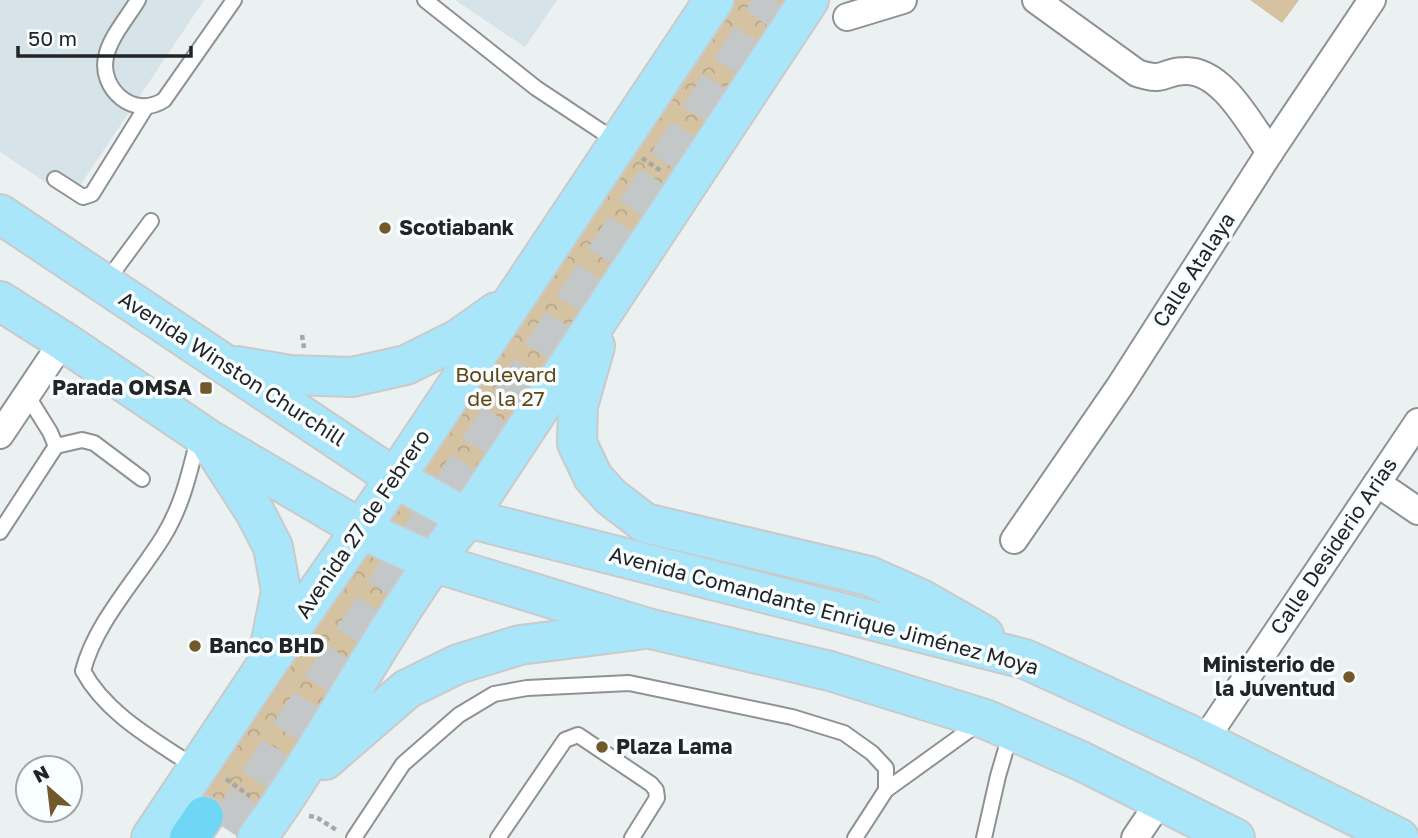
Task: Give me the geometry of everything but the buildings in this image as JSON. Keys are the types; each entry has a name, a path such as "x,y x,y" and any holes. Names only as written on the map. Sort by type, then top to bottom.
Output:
{"main road":[{"name":"Avenida 27 de Febrero","path":"151,838 395,478 713,0"},
{"path":"237,823 467,518 809,0"},
{"name":"Avenida Winston Churchill","path":"0,214 395,478 467,518"},
{"path":"0,301 203,436 361,528 432,562 651,629 830,671 998,725 1081,761 1235,838"},
{"path":"226,364 290,375 352,376 406,365 458,340 512,301"},
{"path":"606,309 578,406 578,443 593,477 611,498 645,523 869,576 920,599 1025,659"},
{"path":"203,436 255,512 273,547 281,591 267,664"},
{"name":"Avenida Comandante Enrique Jiménez Moya","path":"467,518 1025,659 1204,741 1399,838"},
{"path":"237,823 407,689 458,664 520,645 651,629"}],"street":[{"path":"847,17 903,0"},
{"path":"1036,0 1137,74 1156,79 1186,71 1214,79 1231,97 1270,152"},
{"name":"Calle Atalaya","path":"1014,540 1120,386 1270,152 1372,0"},
{"path":"0,435 63,341"},
{"name":"Calle Desiderio Arias","path":"1204,741 1418,422"},
{"path":"1377,483 1418,511"},
{"path":"1135,838 1160,801"}],"lane":[{"path":"138,0 106,58 106,70 118,95 140,107"},
{"path":"55,179 83,197 92,194 140,107 164,100 234,0"},
{"path":"425,0 536,88 618,142"},
{"path":"104,285 151,221"},
{"path":"0,532 56,446 27,395"},
{"path":"200,766 117,714 91,686 83,671 89,647 165,534 185,492 203,436"},
{"path":"56,446 82,440 94,443 142,479"},
{"path":"352,838 403,764 459,715 494,694 527,688 629,683 792,716 844,733 872,752 886,768 887,790"},
{"path":"855,838 887,790 998,725"},
{"path":"984,838 998,776 998,725"},
{"path":"498,838 565,740 578,735 656,790 657,797 632,838"}],"path":[{"path":"618,142 686,187"},
{"path":"200,766 237,823 316,817 352,838"}],"shaded area":[{"path":"0,0 204,0 71,199 0,152"},
{"path":"455,0 557,0 525,47"}],"green space":[{"name":"Boulevard de la 27","path":"723,0 800,0 247,832 191,799"},
{"path":"1250,0 1299,0 1282,23"}],"tunnel":[{"path":"226,829 775,0"}],"place":[{"name":"Scotiabank","path":"385,228"},
{"name":"Parada OMSA","path":"206,388"},
{"name":"Banco BHD","path":"195,646"},
{"name":"Ministerio de la Juventud","path":"1349,677"},
{"name":"Plaza Lama","path":"602,747"}]}
